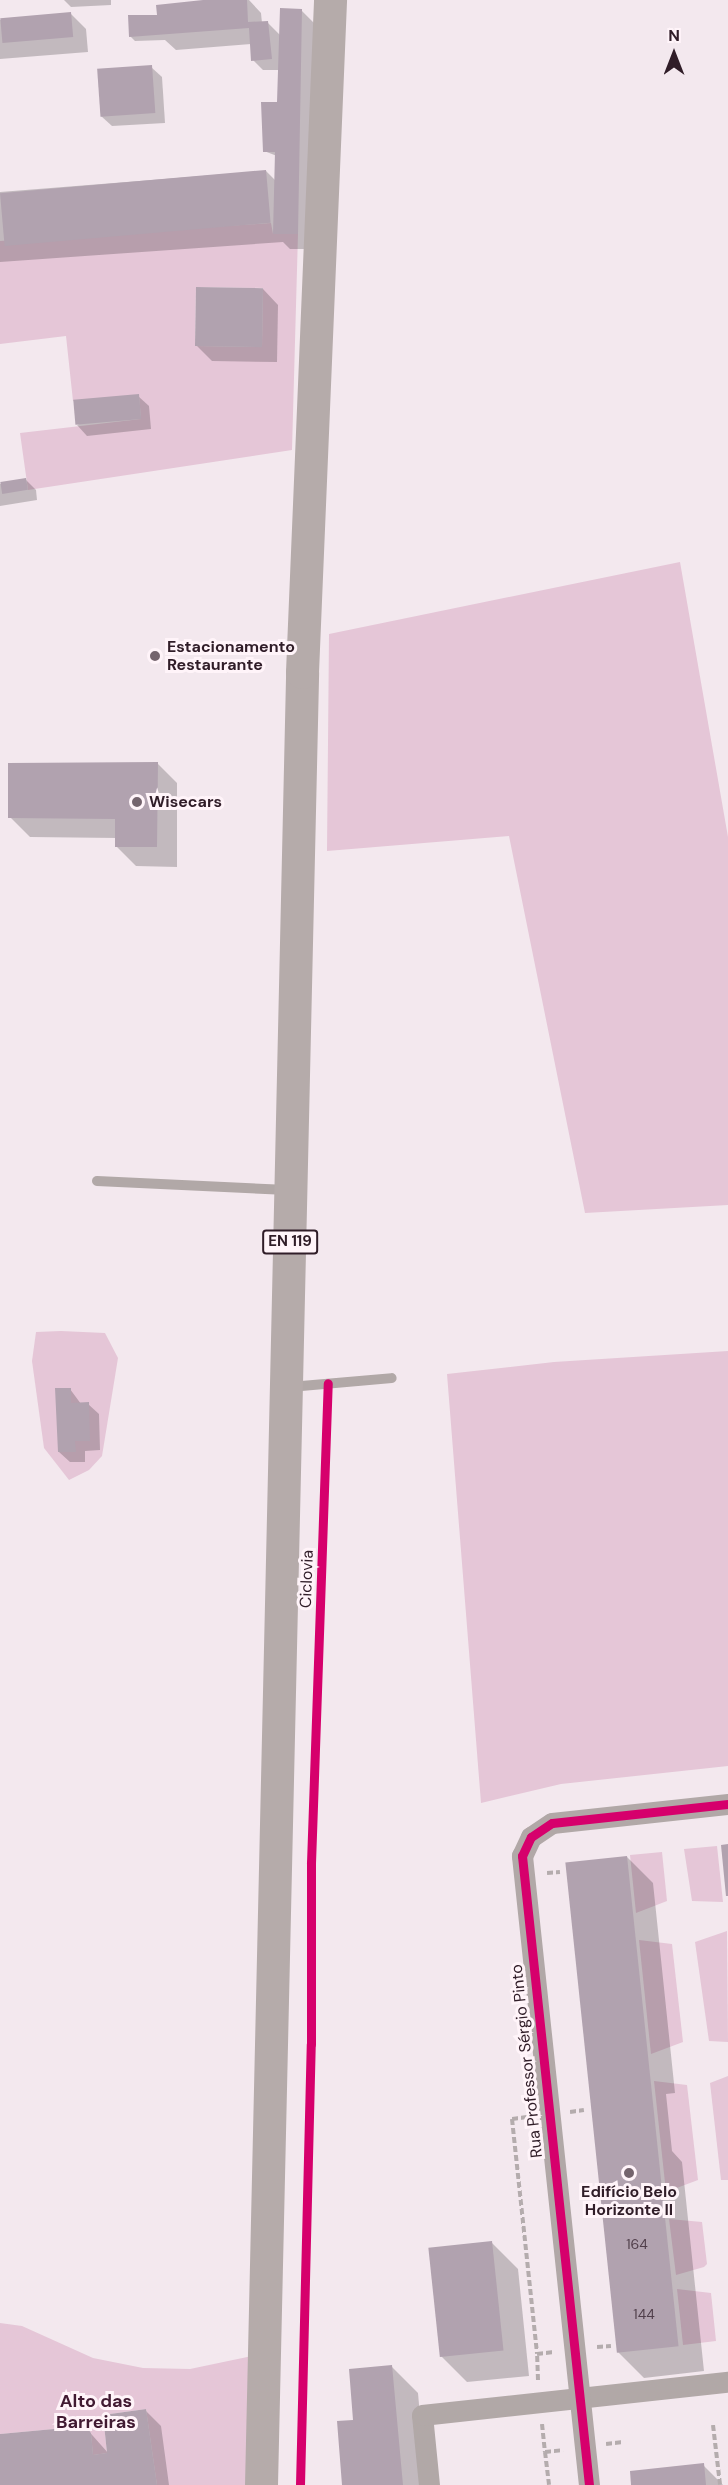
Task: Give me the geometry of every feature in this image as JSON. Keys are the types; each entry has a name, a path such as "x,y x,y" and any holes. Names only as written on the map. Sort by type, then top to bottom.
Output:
{"main road":[{"name":"EN 119","path":"261,2485 302,672 330,0"}],"street":[{"name":"Rua Professor Sérgio Pinto","path":"589,2485 522,1875 525,1847 539,1830 552,1823 728,1804"},
{"path":"429,2485 422,2415 728,2382"}],"lane":[{"path":"97,1181 292,1191"},
{"path":"287,1388 392,1378"}],"path":[{"path":"537,2354 512,2119 584,2110"},
{"path":"713,2425 720,2485"},
{"path":"545,2452 549,2485"}],"shaded area":[{"path":"271,223 273,234 298,234 292,450 28,490 20,433 141,419 139,395 73,401 66,336 0,344 0,241","holes":["196,287 263,288 262,347 195,346"]},
{"path":"680,562 728,837 728,1205 585,1213 509,836 327,851 329,634"},
{"path":"36,1332 105,1333 118,1358 102,1456 89,1470 69,1480 44,1448 32,1361"},
{"path":"728,1351 728,1766 561,1784 481,1803 447,1374 554,1362"},
{"path":"717,1846 723,1902 692,1901 684,1849"},
{"path":"662,1852 667,1901 636,1913 630,1855"},
{"path":"727,1931 728,2042 709,2041 695,1942"},
{"path":"639,1940 672,1944 683,2042 651,2054"},
{"path":"728,2076 728,2180 721,2180 710,2083"},
{"path":"654,2081 687,2085 698,2180 666,2192"},
{"path":"669,2219 702,2222 707,2264 704,2267 676,2275"},
{"path":"677,2289 711,2293 716,2341 683,2345"},
{"path":"0,2323 22,2326 93,2358 143,2368 190,2369 252,2356 249,2485 157,2485 146,2409 103,2415 107,2453 93,2455 91,2433 86,2426 0,2434"}],"building":[{"path":"203,0 247,0 248,22 268,21 272,59 251,61 249,28 129,37 128,15 157,15 156,5"},
{"path":"280,8 302,9 298,234 273,234 275,152 263,152 261,102 277,102"},
{"path":"71,12 73,37 2,43 0,18"},
{"path":"152,65 155,113 100,117 97,69"},
{"path":"266,170 271,223 5,246 0,193"},
{"path":"196,287 263,288 262,347 195,346"},
{"path":"139,394 141,419 75,425 73,400"},
{"path":"26,478 28,490 2,494 0,482"},
{"path":"158,762 157,847 115,847 115,819 8,818 8,763"},
{"path":"55,1388 71,1388 71,1403 89,1402 90,1441 75,1441 76,1452 58,1452"},
{"path":"728,1844 728,1896 726,1896 721,1845"},
{"path":"627,1856 679,2346 617,2353 565,1862"},
{"path":"492,2241 503,2350 440,2357 428,2248"},
{"path":"392,2365 403,2485 342,2485 337,2421 353,2420 349,2369"},
{"path":"146,2409 157,2485 0,2485 0,2434 86,2426 91,2433 93,2455 107,2453 103,2415"},
{"path":"704,2463 706,2485 631,2485 630,2471"}],"cycle path":[{"name":"Ciclovia","path":"300,2485 311,2044 311,1863 328,1383"},
{"path":"589,2485 522,1856 531,1837 552,1823 728,1804"}],"place":[{"name":"Estacionamento Restaurante","path":"155,656"},
{"name":"Wisecars","path":"137,802"},
{"name":"Edifício Belo Horizonte II","path":"629,2173"}],"district":[{"name":"Alto das Barreiras","path":"96,2412"}]}
